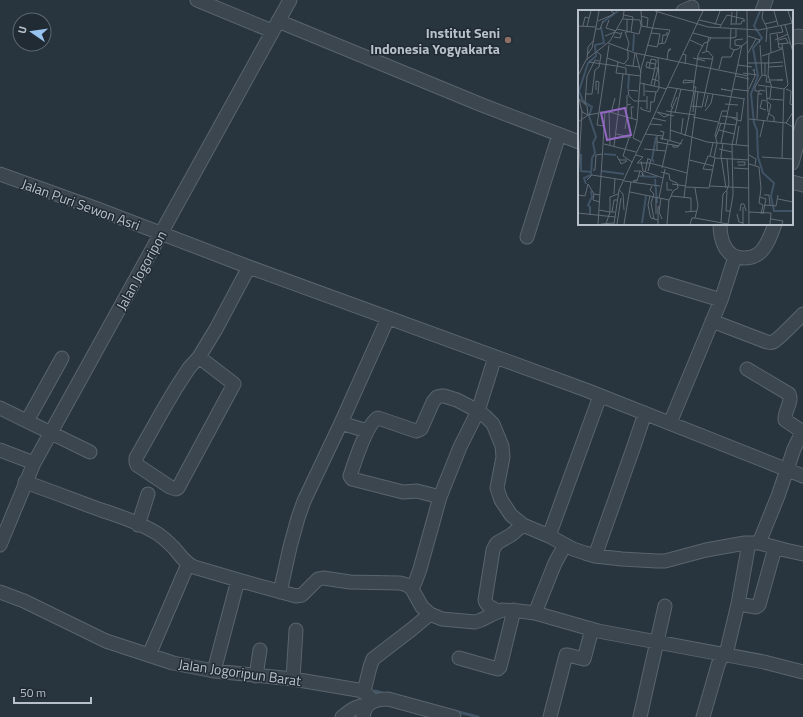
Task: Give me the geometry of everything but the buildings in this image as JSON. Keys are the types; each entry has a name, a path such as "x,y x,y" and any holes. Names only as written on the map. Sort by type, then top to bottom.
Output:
{"street":[{"path":"197,0 275,26 410,76 578,142"},
{"name":"Jalan Jogoripon","path":"0,545 4,526 34,463 290,0"},
{"path":"762,10 766,0"},
{"path":"793,38 798,36 803,37"},
{"path":"793,160 803,123"},
{"path":"527,237 559,135"},
{"name":"Jalan Puri Sewon Asri","path":"0,174 600,396 803,476"},
{"path":"793,182 803,185"},
{"path":"720,225 720,234 725,248 735,257 747,258 759,254 764,248 775,225"},
{"path":"670,423 721,300 735,257"},
{"path":"199,356 234,384 178,488 176,489 170,487 137,465 136,462 138,455 166,405 216,329 249,267"},
{"path":"666,283 721,300"},
{"path":"712,321 767,342 771,342 780,337 803,314"},
{"path":"280,592 290,547 304,501 388,318"},
{"path":"412,589 420,569 440,497 460,447 478,411 495,357"},
{"path":"27,421 62,358"},
{"path":"703,717 718,666 728,647 746,563 754,543 778,496 794,449 803,432 785,420 785,415 791,399 789,394 747,369"},
{"path":"440,497 417,491 403,492 352,479 350,477 367,432 375,419 378,418 411,430 419,430 421,429 433,402 437,397 441,396 457,400 478,411 492,424 502,446 503,457 497,488 499,496 511,515 522,524 579,551 595,556 665,561 706,550 754,543 803,554"},
{"path":"549,536 600,396"},
{"path":"0,408 90,452"},
{"path":"595,556 630,460 645,413"},
{"path":"341,423 367,432"},
{"path":"0,450 34,463"},
{"path":"25,482 119,516 158,534 167,541 188,564 296,596 299,596 305,592 318,579 323,578 350,582 396,582 412,589 422,607 430,614 442,619 475,622 502,610 535,613 592,629 764,662 803,672"},
{"path":"138,525 148,494"},
{"path":"498,611 487,605 485,602 493,550 497,542 510,535 522,524"},
{"path":"535,613 555,563 564,545"},
{"path":"738,604 756,607 759,606 775,548"},
{"path":"149,655 188,564"},
{"path":"214,671 238,580"},
{"name":"Jalan Jogoripun Barat","path":"0,592 24,601 106,641 183,665 214,671 293,679 364,691"},
{"path":"640,717 665,606"},
{"path":"459,658 498,669 500,667 514,610"},
{"path":"368,708 370,696 364,691 373,659 412,630 430,614"},
{"path":"550,717 566,655 588,660 592,629"},
{"path":"293,679 296,630"},
{"path":"256,676 260,650"},
{"path":"368,708 380,699 388,699 454,717"},
{"path":"342,717 355,707 360,706 368,708"}],"waterway":[{"path":"375,691 387,694"},
{"path":"455,711 478,717"}],"place":[{"name":"Institut Seni Indonesia Yogyakarta","path":"508,40"}]}
